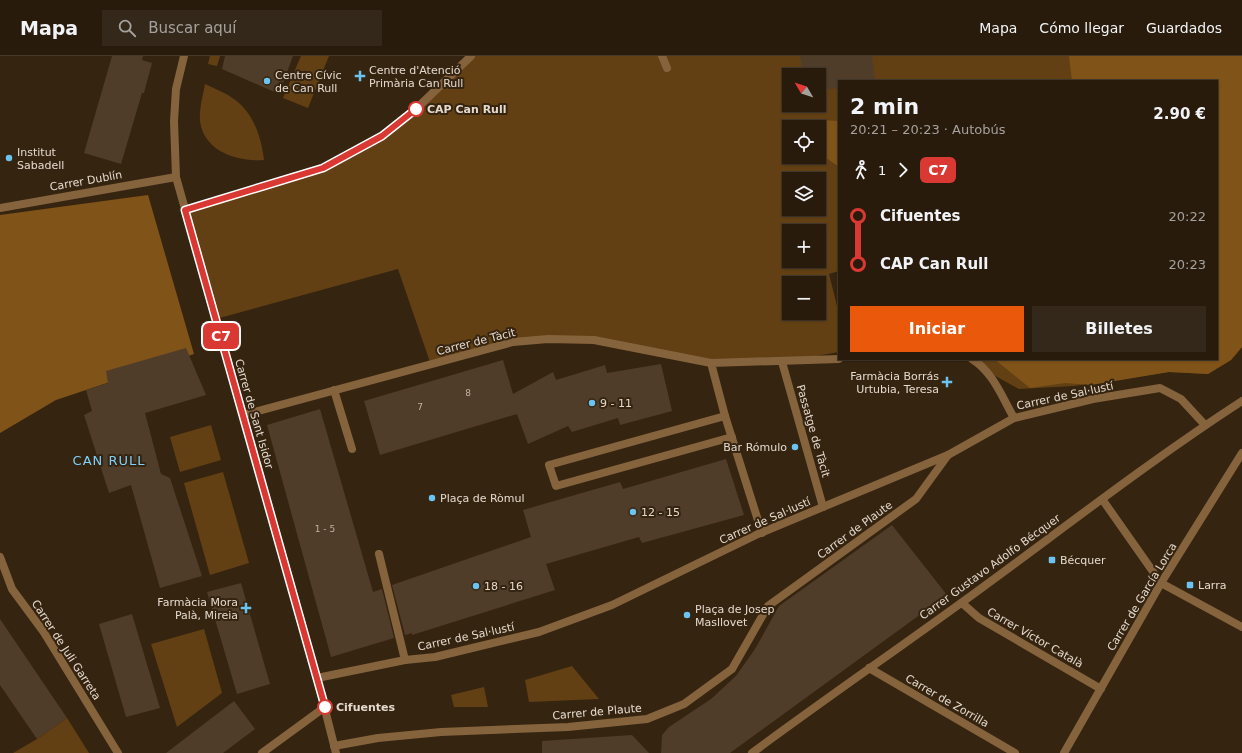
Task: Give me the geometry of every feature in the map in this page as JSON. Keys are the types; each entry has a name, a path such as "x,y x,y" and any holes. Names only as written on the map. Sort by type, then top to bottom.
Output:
{"street":[{"name":"Carrer de Sant Isidor","path":"184,56 176,89 174,121 176,177 317,678 335,750"},
{"path":"185,210 323,168 382,136 417,108 471,56"},
{"path":"662,56 667,68"},
{"name":"Carrer Dublín","path":"0,208 176,177"},
{"name":"Carrer de Tàcit","path":"243,414 513,342 548,339 594,340 711,363 782,362 838,359"},
{"path":"974,360 990,373 1014,418"},
{"name":"Passatge de Tàcit","path":"782,362 823,507"},
{"path":"711,363 725,416 762,533"},
{"name":"Carrer de Sal·lustí","path":"317,678 405,660 435,657 539,632 612,605 762,533 948,455 1014,418 1093,400 1160,388 1181,399 1205,426"},
{"path":"334,390 352,449"},
{"name":"Carrer Gustavo Adolfo Bécquer","path":"752,753 962,603 1102,499 1242,401"},
{"path":"725,416 549,465 556,486 732,437"},
{"name":"Carrer de García Lorca","path":"1064,753 1161,583 1242,453"},
{"name":"Carrer de Plaute","path":"335,750 378,738 441,732 568,727 647,719 684,704 732,669 768,606 916,499 948,455"},
{"path":"1102,499 1161,583 1242,627"},
{"path":"380,554 405,660"},
{"name":"Carrer de Juli Garreta","path":"0,557 12,589 44,631 118,753"},
{"name":"Carrer Víctor Català","path":"962,603 979,618 1101,689"},
{"name":"Carrer de Zorrilla","path":"869,668 1015,753"},
{"path":"262,753 325,707"}],"shaded area":[{"path":"210,56 220,56 217,66 208,64"},
{"path":"301,56 329,56 308,108 283,98"},
{"path":"471,56 1242,56 1242,347 1231,360 1208,374 1169,372 1074,386 1019,389 990,373 973,360 1218,360 1218,80 838,80 838,271 829,274 838,310 838,352 782,362 720,363 594,340 513,342 431,365 398,269 216,319 185,210 323,168 382,136"},
{"path":"1069,56 1242,56 1242,347 1231,360 1208,374 1169,372 1091,385 1065,383 1030,388 995,360 1218,360 1218,80 1072,80"},
{"path":"205,84 225,94 243,107 254,123 258,132 264,160 233,157 215,147 208,140 203,132 200,121"},
{"path":"826,120 838,121 838,166 826,158"},
{"path":"148,195 194,354 56,400 0,433 0,215"},
{"path":"211,425 221,460 180,472 170,437"},
{"path":"223,472 249,563 210,575 184,483"},
{"path":"204,629 222,693 177,727 151,644"},
{"path":"572,666 599,699 529,702 525,680"},
{"path":"484,687 488,707 454,707 451,695"},
{"path":"67,718 89,753 13,753 37,739"}],"building":[{"path":"112,56 143,56 142,60 152,63 121,164 84,153"},
{"name":"Centre Cívic de Can Rull","path":"225,56 293,56 279,94 222,69"},
{"path":"800,56 872,56 875,80 838,80 838,88 826,89 826,68 802,68"},
{"path":"186,348 206,395 145,413 161,474 170,478 202,576 160,588 131,485 109,493 84,415 92,411 86,390 108,383 106,371"},
{"path":"503,360 513,394 553,372 556,380 605,365 607,373 661,364 672,411 620,425 618,418 572,432 568,426 528,444 517,414 380,455 364,401"},
{"path":"320,409 373,592 382,589 394,638 331,657 267,425"},
{"path":"726,459 744,515 642,543 639,537 546,564 555,590 412,635 412,633 405,635 392,585 531,537 523,510 620,482 623,489"},
{"path":"892,525 947,595 730,753 661,753 662,735 669,727 711,699 736,676 755,649 779,606"},
{"path":"241,583 270,684 237,694 207,592"},
{"path":"132,614 160,708 126,717 99,624"},
{"path":"0,619 67,718 37,739 0,685"},
{"path":"234,701 255,729 223,753 166,753"},
{"path":"632,735 649,753 542,753 542,741"}],"bus line":[{"name":"C7","path":"325,707 185,210 323,168 382,136 416,109"}],"place":[{"name":"Centre d'Atenció Primària Can Rull","path":"360,76"},
{"name":"Centre Cívic de Can Rull","path":"267,81"},
{"name":"CAP Can Rull","path":"416,109"},
{"name":"Institut Sabadell","path":"9,158"},
{"name":"Farmàcia Borrás Urtubia, Teresa","path":"947,382"},
{"name":"9 - 11","path":"592,403"},
{"name":"Bar Rómulo","path":"795,447"},
{"name":"Plaça de Ròmul","path":"432,498"},
{"name":"12 - 15","path":"633,512"},
{"name":"Bécquer","path":"1052,560"},
{"name":"Larra","path":"1190,585"},
{"name":"18 - 16","path":"476,586"},
{"name":"Farmàcia Mora Palà, Mireia","path":"246,608"},
{"name":"Plaça de Josep Masllovet","path":"687,615"},
{"name":"Cifuentes","path":"325,707"}],"district":[{"name":"CAN RULL","path":"109,460"}]}
